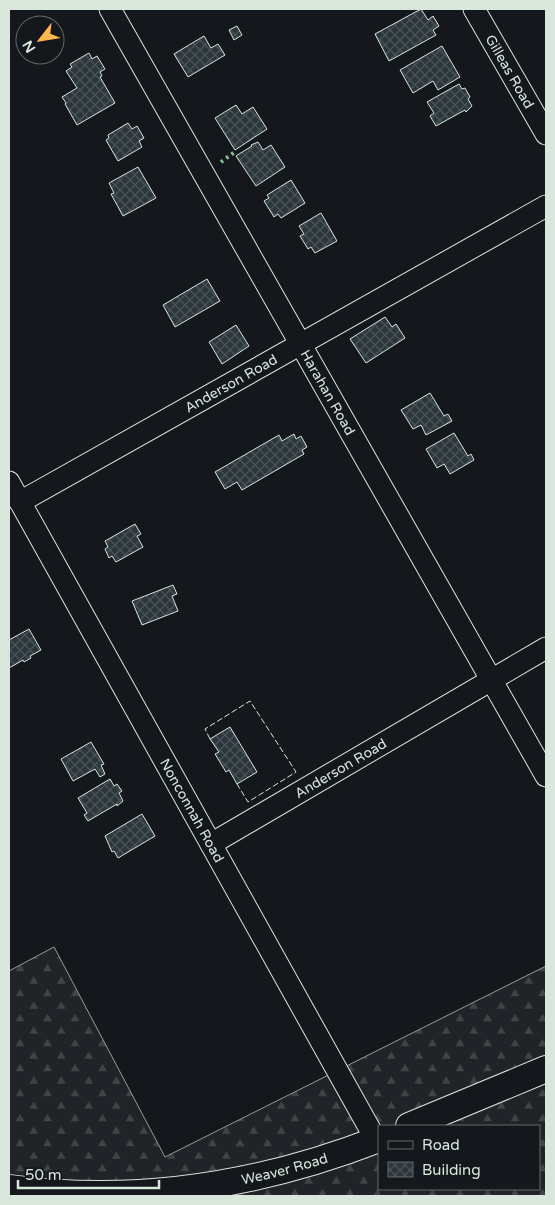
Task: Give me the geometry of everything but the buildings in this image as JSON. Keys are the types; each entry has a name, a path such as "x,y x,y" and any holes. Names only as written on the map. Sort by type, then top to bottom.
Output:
{"main road":[{"path":"412,1125 546,1069"},
{"name":"Weaver Road","path":"9,1188 43,1194 100,1196 199,1190 236,1183 306,1164 378,1140"}],"street":[{"name":"Harahan Road","path":"110,9 546,776"},
{"name":"Gilleas Road","path":"474,9 546,134"},
{"name":"Anderson Road","path":"20,502 546,206"},
{"name":"Nonconnah Road","path":"9,482 378,1140"},
{"name":"Anderson Road","path":"211,844 546,648"}],"green space":[{"path":"54,947 165,1157 546,966 546,1196 9,1196 9,971"}],"hedge":[{"path":"221,162 236,151"}],"fence":[{"path":"210,739 205,729 250,701 296,772 248,802 237,784"}]}
